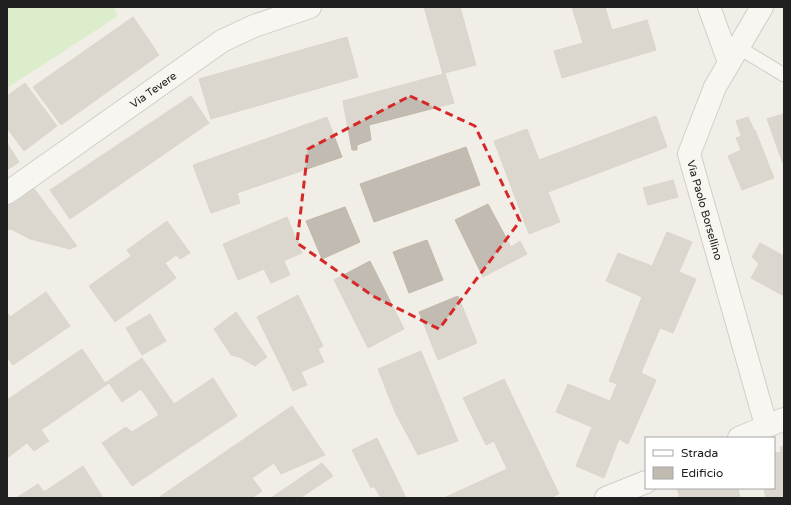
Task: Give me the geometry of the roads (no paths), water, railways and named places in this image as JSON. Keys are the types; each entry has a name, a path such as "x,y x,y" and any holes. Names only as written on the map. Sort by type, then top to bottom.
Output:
{"street":[{"name":"Via Tevere","path":"7,193 222,41 254,26 310,7"},
{"path":"709,7 734,54"},
{"name":"Via Paolo Borsellino","path":"762,7 715,87 690,154 775,422"},
{"path":"741,437 775,422"},
{"path":"606,498 645,488"}],"lane":[{"path":"734,54 784,75"}]}
